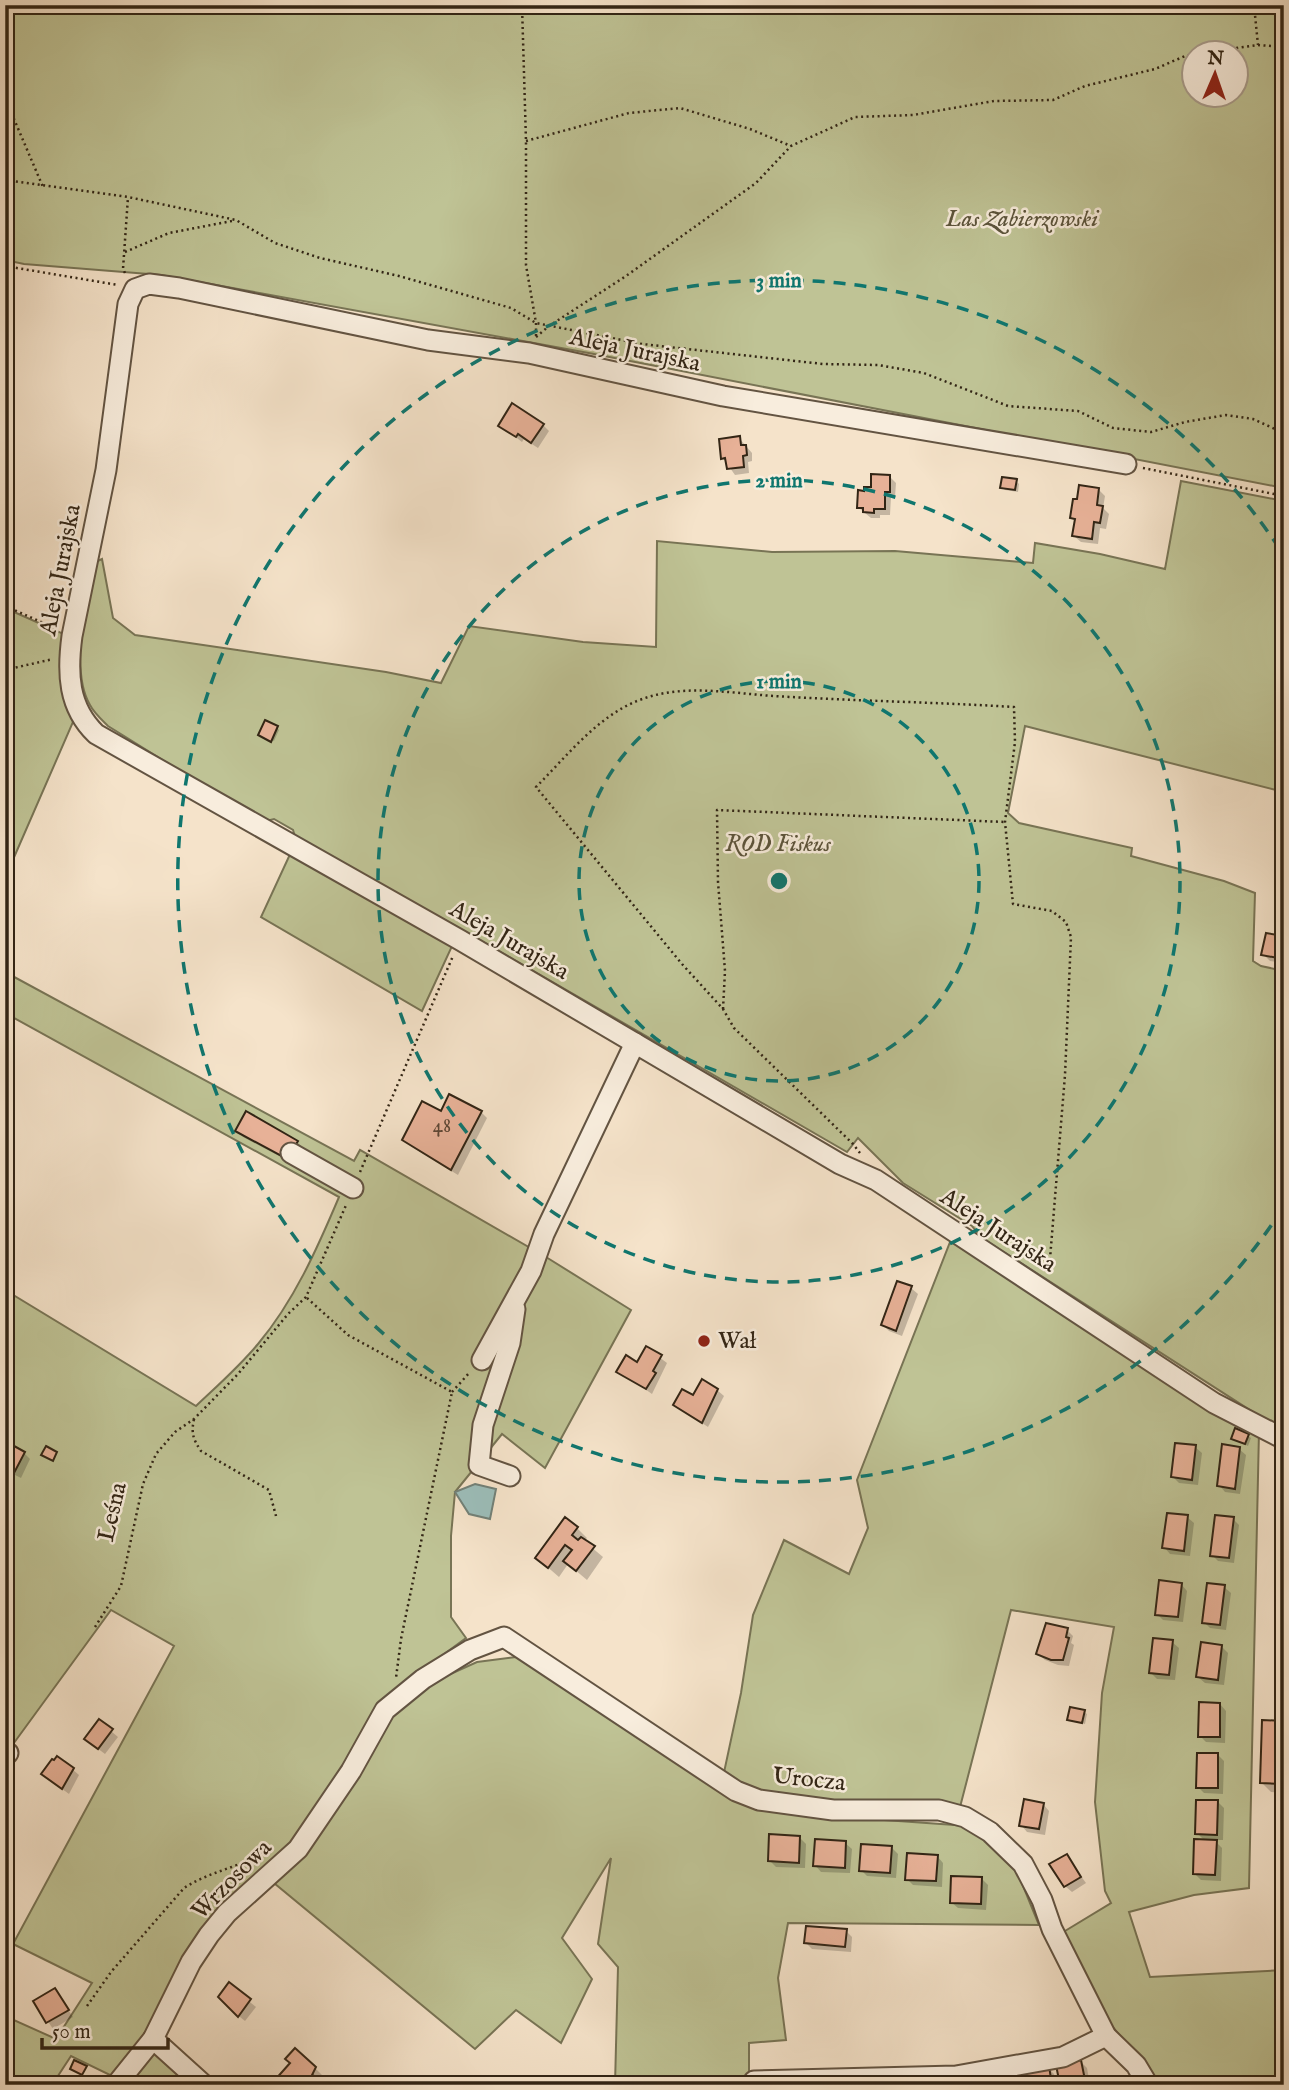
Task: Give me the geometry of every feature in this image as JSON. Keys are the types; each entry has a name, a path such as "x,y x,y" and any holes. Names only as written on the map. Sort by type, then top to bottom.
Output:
{"street":[{"name":"Aleja Jurajska","path":"1126,464 723,396 529,353 428,340 149,284 135,289 128,304 106,470 68,664 74,699 83,721 96,733 460,940 839,1164 876,1180 1214,1403 1284,1439"},
{"path":"482,1360 531,1271 544,1234 635,1043"},
{"path":"291,1153 354,1188"},
{"path":"510,1476 479,1465 482,1426 510,1343 516,1298"},
{"name":"Urocza","path":"384,1710 423,1679 458,1658 504,1636 736,1791 759,1800 833,1810 939,1810 965,1817 990,1832 1023,1864 1042,1900 1052,1929 1106,2036 1136,2065 1148,2085"},
{"name":"Wrzosowa","path":"116,2085 153,2039 191,1962 209,1935 227,1913 298,1849 351,1771 384,1710"},
{"path":"754,2081 956,2076 1063,2057 1106,2036"},
{"path":"153,2039 204,2085"}],"path":[{"path":"522,5 526,265 536,323"},
{"path":"1254,5 1258,45"},
{"path":"1250,46 1284,47"},
{"path":"536,337 755,183 791,146 855,117 914,115 994,101 1053,100 1086,86 1155,69 1180,58"},
{"path":"5,98 43,187"},
{"path":"526,141 629,113 680,108 750,129 791,146"},
{"path":"5,180 128,197 236,220 275,243 320,258 399,276 511,308 536,323 549,326 642,344 823,364 890,367 924,373 1008,406 1078,411 1113,428 1150,432 1185,422 1226,415 1253,419 1284,433"},
{"path":"128,197 123,269 135,289"},
{"path":"125,252 169,233 236,220"},
{"path":"5,266 135,289"},
{"path":"1126,464 1284,496"},
{"path":"5,606 71,646"},
{"path":"5,670 71,646"},
{"path":"876,1180 872,1169 853,1144 734,1028 723,1009 682,964 536,787 608,717 637,701 669,692 716,689 774,696 1014,707 1015,742 1005,822 1013,904 1052,911 1066,922 1071,937 1065,1076 1046,1292"},
{"path":"723,1009 725,971 718,882 717,810 1005,822"},
{"path":"306,1297 348,1335 452,1392"},
{"path":"384,1710 393,1698 401,1639 452,1392 482,1360"},
{"name":"Leśna","path":"95,1627 121,1586 143,1484 156,1454 175,1432 194,1419 191,1432 201,1451 269,1490 276,1516"},
{"path":"87,2006 111,1972 184,1888 269,1849"}],"green space":[{"name":"Las Zabierzowski","path":"5,5 1284,5 1284,488 594,354 161,275 24,264 5,260"},
{"name":"ROD Fiskus","path":"1181,481 1284,501 1284,792 1025,726 1008,813 1019,823 1132,848 1131,856 1224,881 1255,893 1253,961 1261,966 1284,971 1284,1432 982,1238 972,1226 903,1183 858,1138 847,1152 445,920 296,840 293,830 274,819 262,822 108,726 96,714 84,691 80,656 83,617 91,564 102,559 113,618 135,635 386,672 441,683 469,626 583,642 656,647 657,541 772,552 895,551 1033,563 1035,543 1165,569"},
{"path":"5,608 66,635 63,669 73,722 5,878"},
{"path":"292,850 453,944 422,1011 261,917"},
{"path":"5,972 354,1161 360,1150 546,1257 631,1310 545,1468 502,1434 455,1492 451,1536 451,1617 466,1638 417,1674 295,1844 213,1920 149,2033 112,2076 71,2056 52,2085 5,2085 5,2016 56,2039 92,1983 13,1944 174,1646 111,1610 11,1747 5,1743 5,1290 196,1406 251,1352 283,1310 313,1255 339,1197 5,1013"},
{"path":"952,1237 1259,1431 1249,1888 1194,1895 1129,1912 1150,1977 1284,1970 1284,2085 1156,2085 1139,2058 1105,2018 1060,1934 1111,1903 1105,1891 1095,1802 1102,1693 1114,1627 1011,1610 959,1811 837,1803 772,1795 723,1777 741,1693 753,1615 784,1540 849,1574 868,1528 857,1480"},
{"path":"524,1656 720,1792 785,1813 969,1826 1017,1871 1039,1925 788,1923 778,1978 786,2040 749,2043 749,2085 615,2085 618,1967 598,1944 611,1858 562,1938 592,1979 561,2043 516,2010 475,2049 274,1883 391,1711 446,1676 477,1662"},
{"path":"152,2050 192,2085 123,2085"}],"water":[{"path":"475,1484 496,1489 490,1519 469,1514 455,1492"}],"building":[{"path":"512,403 544,424 531,443 498,426"},
{"path":"740,436 741,445 746,445 744,467 727,469 725,458 721,459 719,439"},
{"path":"871,474 890,475 890,492 885,492 885,509 874,509 874,513 863,512 863,508 857,508 858,490 864,491 864,487 871,487"},
{"path":"1002,477 1017,479 1015,490 1000,488"},
{"path":"1079,485 1099,488 1097,505 1103,506 1100,523 1094,522 1092,539 1072,536 1075,519 1070,518 1073,499 1077,499"},
{"path":"265,720 278,726 271,742 258,735"},
{"path":"1266,933 1284,936 1284,959 1261,955"},
{"path":"449,1094 482,1111 451,1170 402,1140 422,1101 441,1111"},
{"path":"246,1111 298,1141 287,1159 235,1131"},
{"path":"897,1281 912,1286 896,1331 881,1325"},
{"path":"646,1346 662,1355 653,1371 656,1373 646,1389 616,1372 626,1355 637,1362"},
{"path":"702,1379 718,1389 702,1423 673,1405 682,1389 693,1395"},
{"path":"1235,1428 1249,1434 1245,1444 1231,1439"},
{"path":"5,1441 25,1452 14,1473 5,1469"},
{"path":"1175,1443 1196,1445 1192,1480 1171,1477"},
{"path":"1222,1444 1240,1447 1235,1489 1217,1486"},
{"path":"46,1446 57,1452 53,1461 41,1455"},
{"path":"1167,1513 1188,1515 1184,1551 1162,1548"},
{"path":"1215,1515 1234,1517 1229,1558 1210,1556"},
{"path":"565,1517 578,1527 572,1535 595,1546 576,1571 563,1561 572,1550 565,1545 548,1568 535,1558"},
{"path":"1159,1580 1182,1583 1178,1617 1155,1615"},
{"path":"1207,1583 1225,1585 1220,1625 1202,1623"},
{"path":"1046,1623 1068,1628 1066,1637 1069,1638 1063,1660 1051,1660 1036,1654"},
{"path":"1153,1638 1173,1640 1169,1675 1149,1673"},
{"path":"1201,1642 1222,1645 1218,1680 1196,1677"},
{"path":"1199,1702 1220,1703 1220,1737 1198,1737"},
{"path":"1070,1707 1085,1710 1082,1723 1067,1720"},
{"path":"99,1719 113,1729 98,1749 84,1739"},
{"path":"1262,1720 1284,1721 1282,1784 1260,1783"},
{"path":"1197,1753 1218,1753 1218,1788 1196,1788"},
{"path":"57,1756 74,1768 62,1789 41,1774"},
{"path":"1024,1799 1044,1803 1039,1829 1019,1826"},
{"path":"1196,1800 1218,1800 1217,1835 1195,1834"},
{"path":"769,1834 800,1836 799,1863 768,1861"},
{"path":"815,1839 846,1841 845,1868 813,1866"},
{"path":"1194,1839 1217,1840 1215,1875 1193,1874"},
{"path":"861,1844 892,1846 890,1873 859,1871"},
{"path":"907,1853 938,1855 936,1881 905,1880"},
{"path":"1067,1854 1081,1877 1064,1887 1049,1864"},
{"path":"951,1876 982,1877 981,1904 950,1903"},
{"path":"806,1926 847,1929 845,1947 804,1943"},
{"path":"229,1982 251,1999 238,2017 218,1997"},
{"path":"55,1988 69,2010 46,2023 33,2001"},
{"path":"295,2048 316,2067 312,2075 322,2080 320,2085 281,2085 274,2081 290,2063 285,2059"},
{"path":"74,2060 87,2066 82,2075 70,2069"},
{"path":"1081,2060 1086,2085 1060,2085 1056,2065"},
{"path":"1049,2066 1052,2085 1026,2085 1023,2071"},
{"path":"1017,2073 1019,2085 993,2085 992,2078"}],"place":[{"name":"Wał","path":"704,1341"}]}
